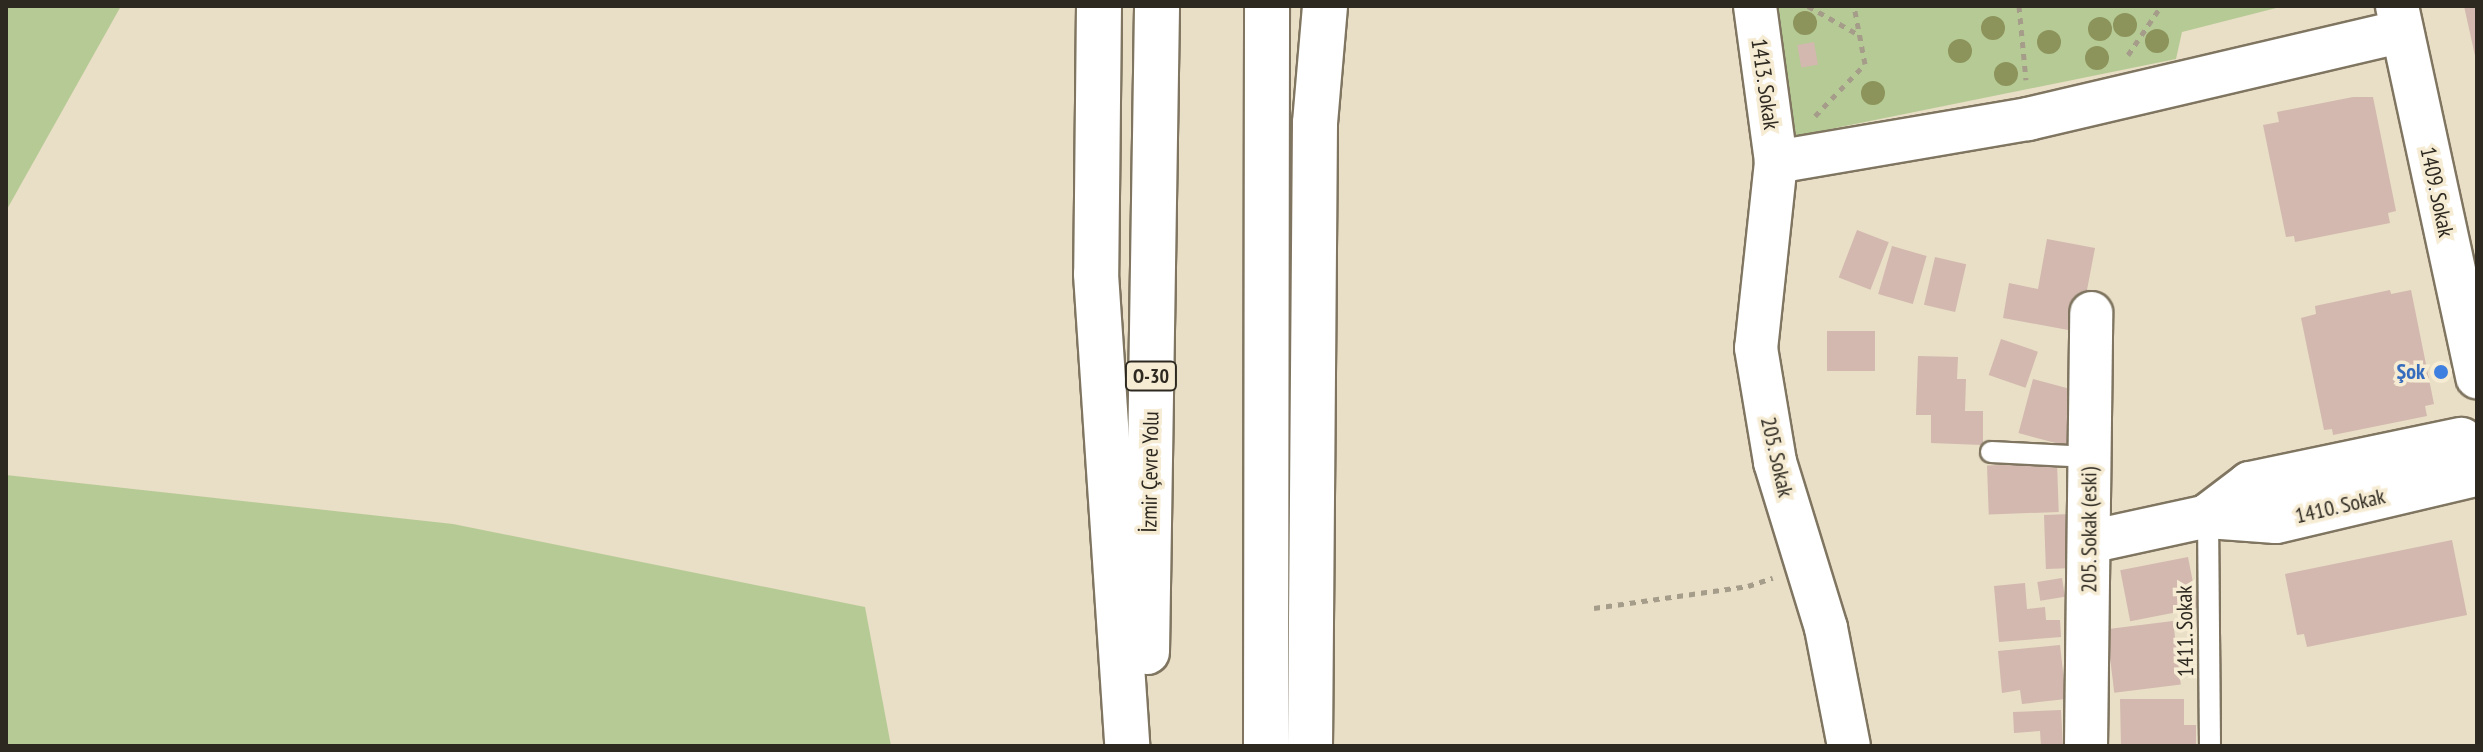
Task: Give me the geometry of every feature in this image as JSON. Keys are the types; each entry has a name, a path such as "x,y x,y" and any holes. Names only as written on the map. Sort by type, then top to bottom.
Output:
{"main road":[{"path":"1099,6 1096,274 1127,746"},
{"name":"İzmir Çevre Yolu","path":"1150,746 1157,6"},
{"path":"1266,746 1267,6"},
{"path":"1310,746 1315,123 1325,6"},
{"name":"1410. Sokak","path":"2208,516 2250,484 2471,453"}],"street":[{"name":"1413. Sokak","path":"1755,6 1776,162"},
{"path":"1776,162 2028,119 2118,98 2400,19"},
{"name":"1409. Sokak","path":"2400,19 2477,377"},
{"name":"205. Sokak","path":"1776,162 1756,348 1775,462 1826,628 1849,746"},
{"name":"205. Sokak (eski)","path":"2086,746 2091,313"},
{"name":"1410. Sokak","path":"2089,542 2208,516"}],"lane":[{"path":"1991,452 2090,457"},
{"name":"1411. Sokak","path":"2208,516 2210,746"}],"path":[{"path":"1808,6 1859,35"},
{"path":"1776,162 1865,64 1854,6"},
{"path":"2019,6 2026,81"},
{"path":"2118,98 2116,71 2161,6"},
{"path":"1594,608 1748,586 1807,566"}],"green space":[{"path":"6,6 121,6 6,211"},
{"path":"1777,6 2284,6 2182,32 2176,59 1796,136"},
{"path":"6,475 453,524 865,607 891,746 6,746"}],"building":[{"path":"2464,6 2477,6 2476,60"},
{"path":"1814,42 1818,65 1801,68 1797,45"},
{"path":"2353,97 2373,97 2396,211 2388,213 2390,223 2295,242 2294,236 2286,237 2263,125 2279,122 2277,112"},
{"path":"1857,230 1889,242 1870,290 1839,278"},
{"path":"2047,239 2095,248 2079,332 2003,318 2009,283 2038,289"},
{"path":"1892,246 1927,256 1913,304 1878,294"},
{"path":"1935,257 1966,264 1955,312 1924,305"},
{"path":"2390,290 2391,294 2411,290 2434,404 2425,406 2427,416 2333,435 2332,429 2324,430 2301,318 2316,314 2315,306"},
{"path":"1827,331 1875,331 1875,371 1827,371"},
{"path":"2001,339 2038,352 2026,388 1989,375"},
{"path":"1918,356 1958,357 1957,379 1966,379 1965,411 1983,411 1983,445 1931,443 1931,415 1916,415"},
{"path":"2033,379 2088,394 2074,448 2019,433"},
{"path":"2057,463 2059,512 1989,514 1987,465"},
{"path":"2072,514 2074,568 2046,569 2044,515"},
{"path":"2452,540 2467,615 2307,647 2304,634 2297,635 2285,574"},
{"path":"2188,557 2198,608 2130,621 2120,570"},
{"path":"2062,578 2065,597 2040,601 2037,582"},
{"path":"2025,583 2027,609 2045,607 2046,620 2060,620 2061,637 1999,642 1994,586"},
{"path":"2173,621 2181,685 2114,693 2106,629"},
{"path":"2060,645 2066,699 2022,704 2020,690 2002,693 1998,651"},
{"path":"2120,699 2184,699 2184,725 2196,725 2196,746 2121,746"},
{"path":"2061,710 2063,746 2041,746 2040,731 2014,733 2013,712"}],"place":[{"name":"Şok","path":"2441,372"}]}
